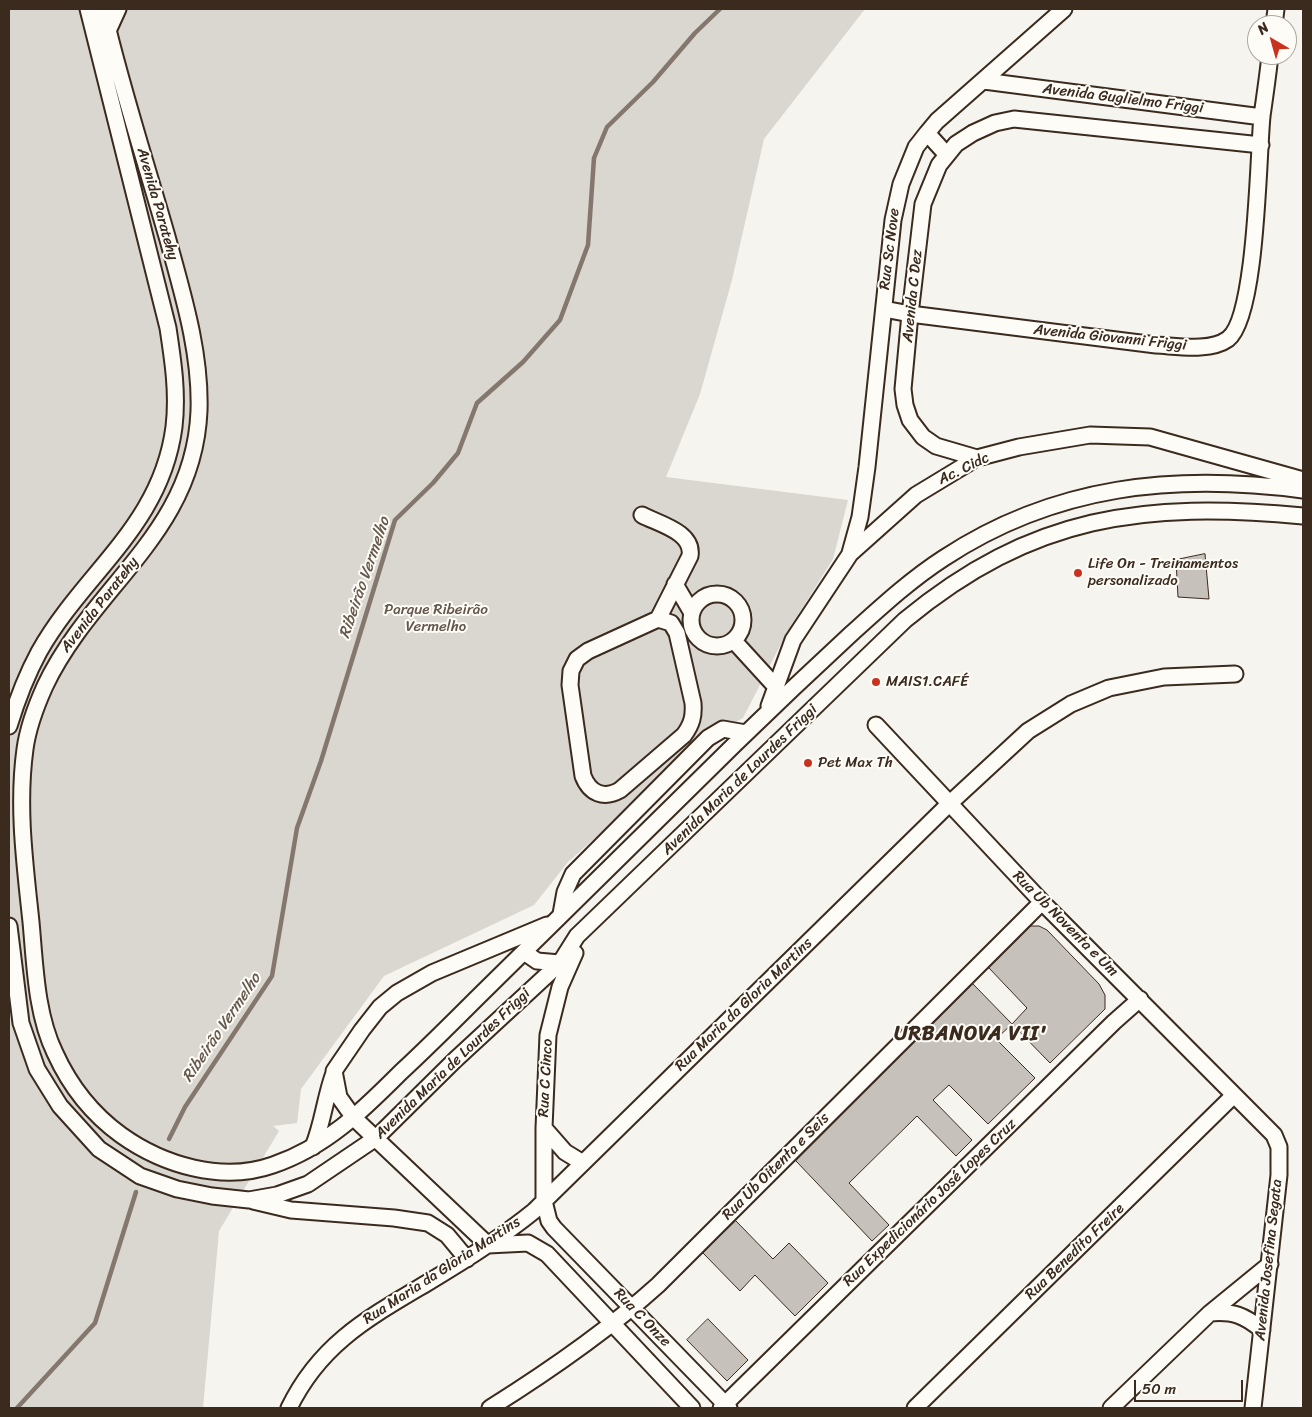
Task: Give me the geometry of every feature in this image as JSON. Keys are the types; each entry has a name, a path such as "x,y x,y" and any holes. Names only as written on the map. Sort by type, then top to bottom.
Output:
{"street":[{"name":"Avenida Paratehy","path":"9,726 18,696 39,651 76,600 132,531 150,501 167,460 174,427 176,382 168,328 88,9"},
{"name":"Avenida Paratehy","path":"103,9 180,281 198,369 199,412 196,440 185,481 165,518 144,549 85,620 59,659 32,719 26,744 22,785 22,834 35,970 45,1029 56,1056 80,1097 104,1123 134,1144 169,1162 202,1170 229,1172 261,1170"},
{"path":"108,31 118,9"},
{"name":"Rua Sc Nove","path":"850,554 860,517 866,475 896,200 916,147 937,121 1064,9"},
{"name":"Avenida Giovanni Friggi","path":"884,309 910,314 1156,345 1197,347 1215,344 1228,339 1237,327 1249,280 1262,117 1269,65"},
{"name":"Avenida Guglielmo Friggi","path":"984,81 1262,117"},
{"name":"Avenida Guglielmo Friggi","path":"995,123 1014,119 1261,145"},
{"name":"Avenida C Dez","path":"977,458 936,446 918,432 910,420 905,406 903,389 923,204 934,174 956,144 973,133 995,123"},
{"path":"927,133 947,155"},
{"name":"Ac. Cidc","path":"768,710 794,640 850,554 916,495 977,458 1057,439 1090,435 1136,435 1258,466 1303,480"},
{"name":"Avenida Maria de Lourdes Friggi","path":"261,1170 313,1147 330,1137 354,1118 768,710 912,580 972,541 1024,516 1111,490 1161,483 1240,483 1303,490"},
{"name":"Avenida Maria de Lourdes Friggi","path":"249,1200 277,1195 308,1184 376,1138 413,1100 560,963 577,936 905,620 950,585 989,561 1038,538 1075,526 1122,516 1208,510 1303,516"},
{"path":"642,515 683,535 691,548 690,556 675,584 658,619 588,650 577,659 571,671 570,685 583,776 586,785 593,792 602,795 612,794 620,790 684,734 691,725 694,703 687,624 675,584"},
{"path":"658,619 671,623 687,624 706,644 721,647 734,641 739,635 744,621 740,606 735,601 722,594 714,594 700,600 687,624"},
{"path":"734,641 776,687"},
{"name":"Rua Maria da Gloria Martins","path":"289,1408 308,1374 343,1336 380,1310 508,1233 544,1201 949,804 1028,731 1051,715 1091,694 1109,688 1164,677 1235,674"},
{"name":"Rua Ub Noventa e Um","path":"876,725 1042,902 1259,1119"},
{"path":"313,1147 319,1134 326,1092 334,1071 380,1007 396,993 432,972 556,918 573,874 708,738 723,729 746,733"},
{"name":"Rua Ub Oitenta e Seis","path":"490,1408 555,1367 632,1308 1042,902"},
{"path":"9,926 21,1023 37,1069 60,1106 99,1149 140,1176 177,1189 212,1196 249,1200 291,1210 394,1218 428,1223 447,1235 467,1258"},
{"path":"560,986 574,954 577,936"},
{"path":"524,952 537,962 560,963"},
{"name":"Rua C Cinco","path":"554,1228 549,1221 544,1201 544,1128 548,1035 560,986 551,974 560,963"},
{"name":"Rua Expedicionário José Lopes Cruz","path":"725,1407 1114,1022 1140,999"},
{"path":"334,1071 339,1097 354,1118 488,1245"},
{"name":"Rua Benedito Freire","path":"915,1408 1234,1095"},
{"name":"Avenida Josefina Segata","path":"1253,1408 1270,1264 1280,1153 1274,1135 1259,1119"},
{"path":"544,1128 565,1152 583,1163"},
{"name":"Rua C Onze","path":"554,1228 725,1407"},
{"name":"Rua C Onze","path":"488,1245 522,1243 534,1246 561,1267 612,1325 692,1408"},
{"path":"1111,1408 1210,1313 1270,1264"},
{"path":"1210,1313 1236,1313 1244,1316 1262,1330"}],"green space":[{"name":"Parque Ribeirão Vermelho","path":"9,9 865,9 764,139 732,280 700,394 666,477 848,500 833,559 786,634 743,718 708,738 568,862 534,905 384,976 301,1089 297,1123 273,1126 279,1131 219,1231 203,1408 9,1408"}],"building":[{"path":"1205,554 1209,599 1178,597 1176,560"},
{"path":"1031,926 1039,926 1047,930 1099,984 1105,995 1105,1009 1050,1063 1012,1024 1027,1008 989,968"},
{"path":"973,984 1012,1024 996,1039 1035,1078 988,1124 949,1085 933,1100 972,1140 956,1156 917,1116 849,1183 889,1225 872,1241 796,1161"},
{"path":"736,1221 773,1259 789,1243 828,1283 795,1316 755,1275 740,1291 703,1253"},
{"path":"708,1319 748,1360 727,1381 687,1340"}],"waterway":[{"name":"Ribeirão Vermelho","path":"169,1139 185,1107 272,976 297,828 321,761 395,520 433,483 458,453 477,403 523,362 560,320 588,245 594,158 607,127 653,82 695,33 720,9"},
{"name":"Ribeirão Vermelho","path":"17,1408 95,1323 136,1192"}],"place":[{"name":"Life On - Treinamentos personalizado","path":"1078,573"},
{"name":"MAIS1.CAFÉ","path":"876,682"},
{"name":"Pet Max Th","path":"808,763"}],"district":[{"name":"URBANOVA VII'","path":"971,1035"}]}
